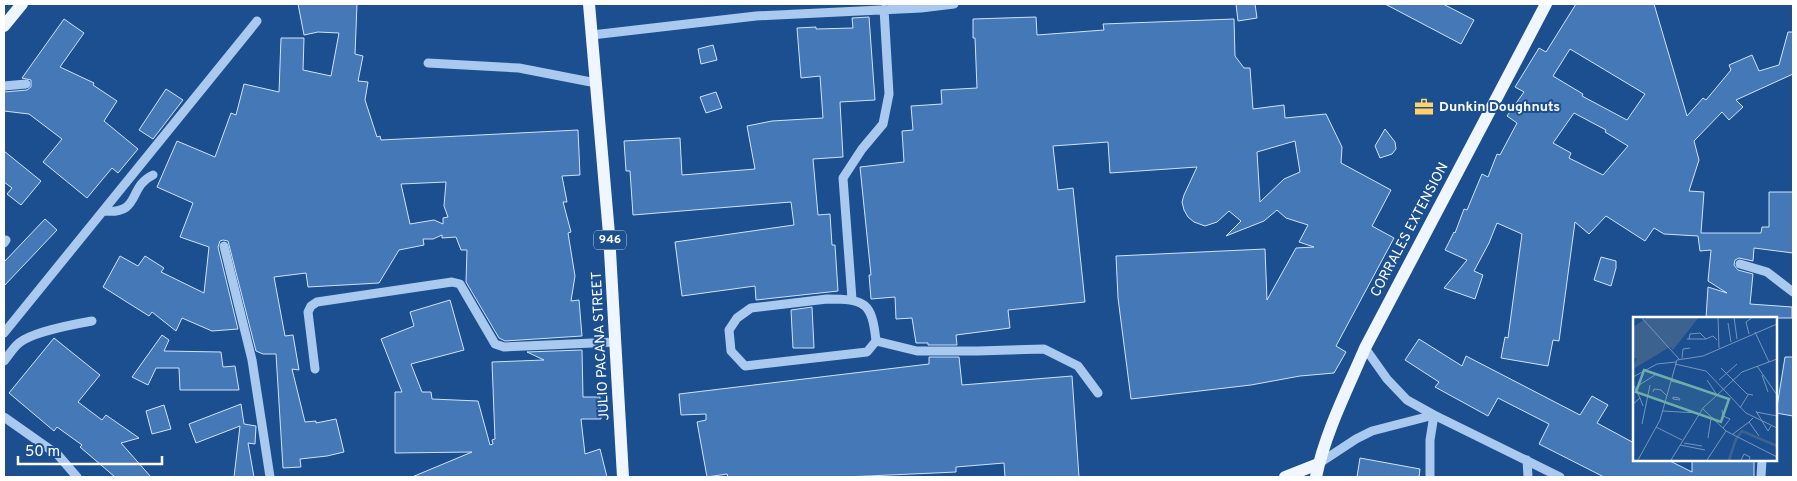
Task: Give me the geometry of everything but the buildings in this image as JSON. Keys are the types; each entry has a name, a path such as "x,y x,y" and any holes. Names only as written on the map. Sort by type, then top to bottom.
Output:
{"main road":[{"path":"4,26 22,4"},
{"name":"JULIO PACANA STREET","path":"589,4 609,234 623,477"},
{"name":"CORRALES EXTENSION","path":"1316,477 1318,464 1365,348 1546,4"},
{"path":"1285,477 1318,464"}],"street":[{"path":"592,35 756,16 954,4"},
{"path":"852,299 843,178 862,148 884,124 888,94 884,9"},
{"path":"4,332 257,21"},
{"path":"428,63 519,68 596,83"},
{"path":"4,86 26,84"},
{"path":"103,211 122,211 129,205 147,178 153,175"},
{"path":"224,246 252,360 270,477"},
{"path":"1740,264 1767,272 1793,292"},
{"path":"315,368 308,312 317,302 452,282 460,284 495,344 504,347 615,342"},
{"path":"827,299 852,299 869,309 874,320 876,341 867,352 745,366 731,351 729,330 737,318 751,308 827,299"},
{"path":"4,361 20,342 75,324 92,321"},
{"path":"876,341 917,351 1044,349 1078,366 1098,393"},
{"path":"1365,348 1387,379 1407,400 1560,477"},
{"path":"1318,464 1356,439 1372,431 1434,415"},
{"path":"1430,477 1430,440 1434,415"},
{"path":"4,417 58,455 77,477"},
{"path":"1527,460 1528,477"},
{"path":"1761,477 1762,461"}],"place":[{"name":"Dunkin Doughnuts","path":"1424,107"}]}
